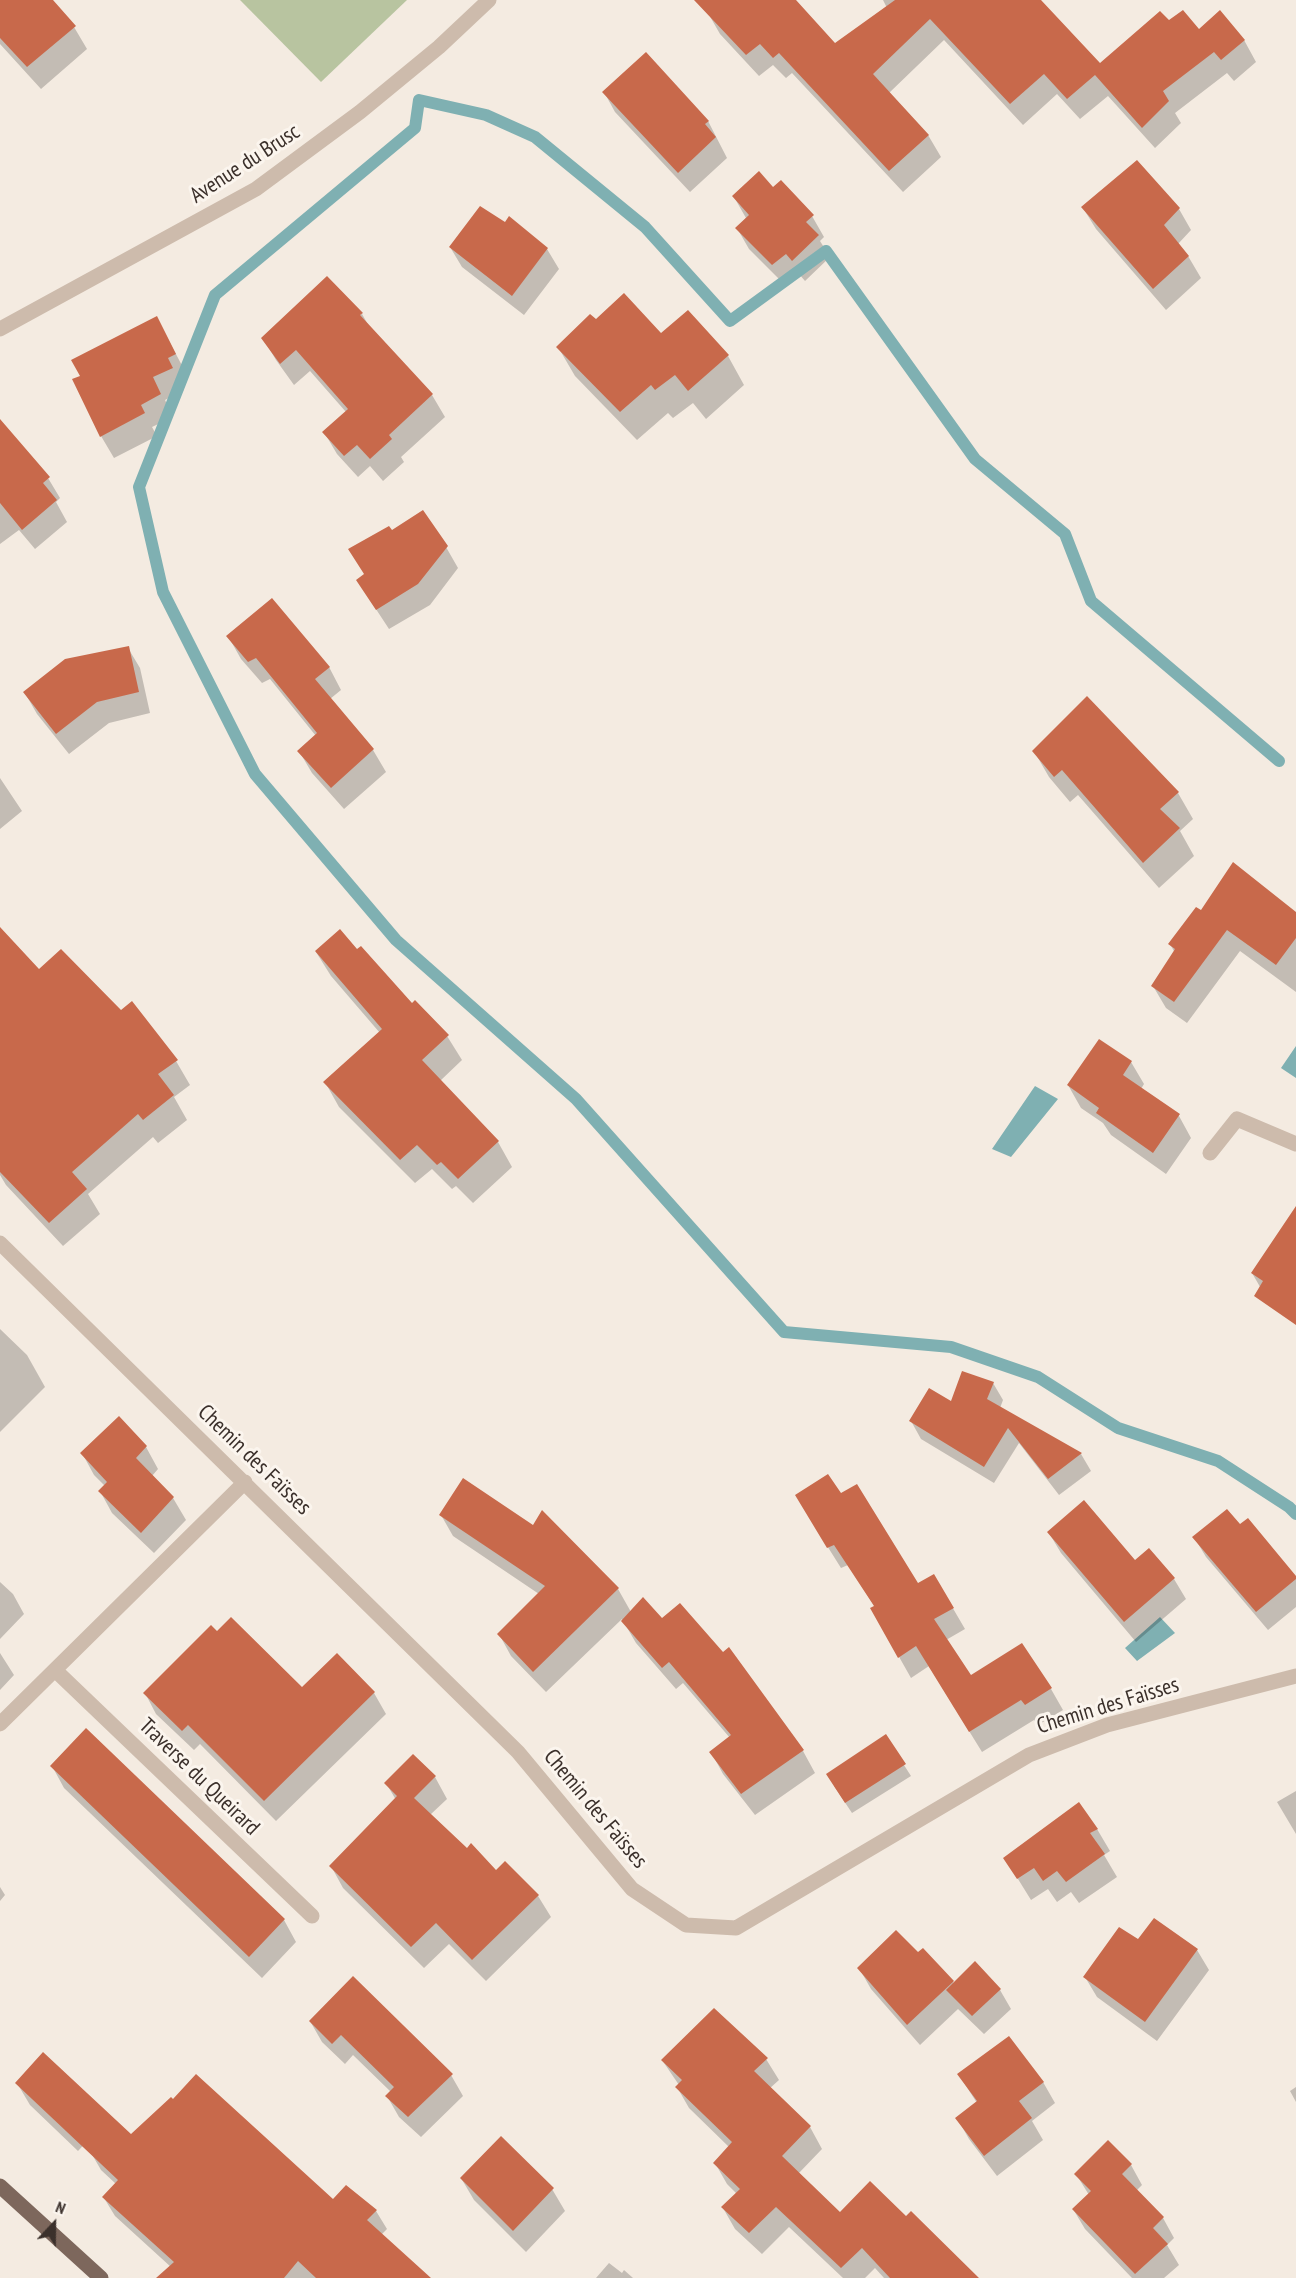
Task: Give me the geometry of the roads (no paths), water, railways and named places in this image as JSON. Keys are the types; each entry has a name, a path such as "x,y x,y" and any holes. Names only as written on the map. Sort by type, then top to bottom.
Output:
{"main road":[{"path":"0,2186 100,2278"}],"street":[{"name":"Avenue du Brusc","path":"0,329 256,189 360,112 438,48 489,0"},
{"path":"1210,1153 1237,1119 1296,1144"},
{"name":"Chemin des Faïsses","path":"0,1243 518,1752 632,1889 686,1925 736,1928 1029,1755 1107,1725 1296,1676"},
{"path":"0,1724 245,1482"},
{"name":"Traverse du Queirard","path":"55,1670 312,1916"}],"water":[{"path":"1296,1046 1296,1078 1281,1068"},
{"path":"1035,1086 1058,1099 1011,1157 992,1149"},
{"path":"1160,1617 1175,1633 1137,1661 1125,1648"}],"waterway":[{"path":"1279,761 1091,601 1065,534 975,459 826,251 730,321 645,227 535,137 486,115 419,100 415,128 215,295 139,487 163,592 255,774 396,940 576,1099 784,1332 951,1347 1038,1377 1118,1428 1218,1461 1289,1507 1296,1514"}]}
